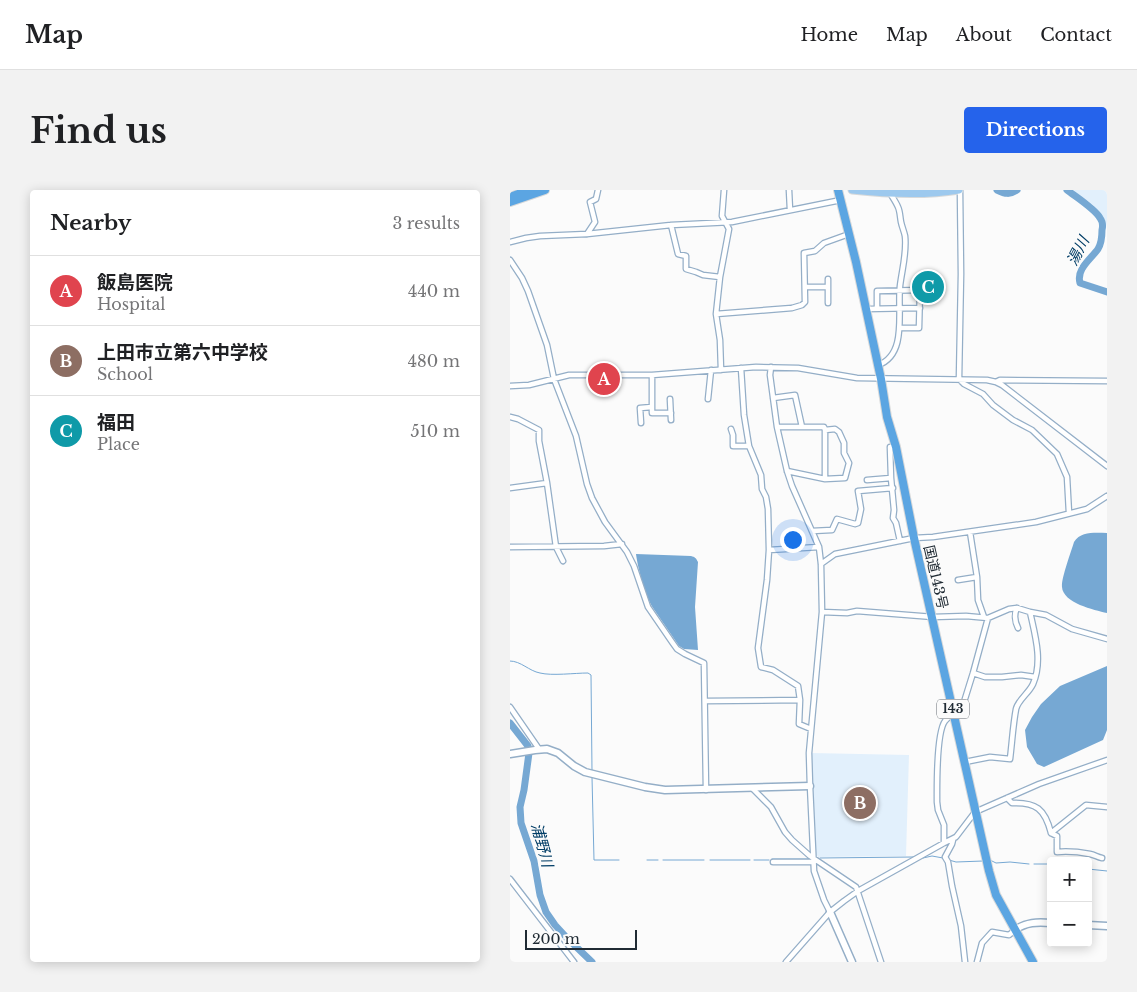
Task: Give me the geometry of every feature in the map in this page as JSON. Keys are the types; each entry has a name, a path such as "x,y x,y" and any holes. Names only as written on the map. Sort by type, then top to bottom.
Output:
{"highway":[{"path":"510,197 529,190"},
{"path":"510,202 545,190"},
{"name":"国道143号","path":"838,190 992,886 1033,962"}],"main road":[{"path":"852,190 890,194 928,194 960,190"}],"street":[{"path":"587,234 595,222 590,202 596,199 598,190"},
{"path":"721,370 720,340 716,314 720,277 729,229 722,216 724,190"},
{"path":"789,190 790,210"},
{"path":"960,190 959,379 964,384 983,394 993,405 1010,418 1032,430 1057,454 1067,476 1069,513"},
{"path":"878,365 885,362 894,350 900,335 900,290 906,247 899,208 890,194"},
{"path":"510,242 526,238 724,222 841,200"},
{"path":"671,225 678,254 686,256 686,269 703,275 720,277"},
{"path":"716,314 792,308 802,305 805,302 804,253 815,251 824,242 849,234"},
{"path":"510,260 522,278 547,345 554,379 576,436 592,498 605,522 627,552 634,566 648,607 667,635 677,648 704,663 706,790"},
{"path":"828,279 828,303"},
{"path":"805,286 828,287"},
{"path":"877,309 876,290 920,290 919,328 900,328"},
{"path":"865,309 920,308"},
{"path":"510,386 529,385 569,375 652,375 756,366 798,368 857,378 981,379 996,382 1107,466"},
{"path":"771,367 770,375 777,427 787,471 819,547 821,564 822,612 809,753 814,871 819,887 852,962"},
{"path":"741,368 744,415 749,446 761,475 762,489 766,497 768,509 770,550 758,648 761,668 773,670 798,686 800,700 799,724 811,729"},
{"path":"708,399 711,370"},
{"path":"652,375 652,413 671,413"},
{"path":"996,382 1000,380 1107,381"},
{"path":"773,398 795,395 802,427"},
{"path":"670,399 671,420"},
{"path":"641,424 640,408 652,407"},
{"path":"510,417 539,430 539,441 556,547 563,560"},
{"path":"777,427 824,427 826,430 835,429 839,432 844,443 844,453 849,463 844,478 825,479 787,471"},
{"path":"731,429 734,446 749,446"},
{"path":"825,479 826,430"},
{"path":"896,447 890,447 893,518 900,541"},
{"path":"867,480 892,478"},
{"path":"510,488 546,483"},
{"path":"812,531 832,530 837,519 855,524 858,522 861,509 858,491 893,488"},
{"path":"821,564 835,554 914,538 1036,522 1087,509 1107,496"},
{"path":"944,843 944,825 937,802 938,753 942,726 964,702 986,618 978,600 977,577 970,532"},
{"path":"510,547 604,546 622,544"},
{"path":"770,550 819,547"},
{"path":"958,580 977,577"},
{"path":"822,612 847,613 857,611 933,617 966,616 986,618 1009,609 1017,608 1046,615 1072,628 1107,639"},
{"path":"1017,608 1015,619 1018,628"},
{"path":"965,762 990,757 1010,759 1016,707 1032,685 1038,659 1037,644 1030,612"},
{"path":"973,673 985,677 1021,675 1035,677"},
{"path":"706,701 800,700"},
{"path":"510,707 537,749"},
{"path":"510,754 547,749 562,756 585,772 645,787 677,791 810,786"},
{"path":"965,962 961,926 948,862 945,857 953,840 975,812 1039,784 1107,760"},
{"path":"752,788 771,807 788,836 813,860 856,887 881,962"},
{"path":"1007,798 1012,803 1029,804 1040,810 1048,822 1051,833"},
{"path":"1051,833 1086,805 1107,807"},
{"path":"1051,833 1058,836 1057,852 1075,851 1093,854 1098,858 1102,858"},
{"path":"786,962 830,912 858,891 944,843 953,840"},
{"path":"773,862 813,860"},
{"path":"510,879 574,962"},
{"path":"977,962 982,943 992,932 1009,935 1020,926 1031,922 1047,923"},
{"path":"1092,925 1107,926"}],"shaded area":[{"path":"1073,190 1107,190 1107,228 1103,217 1093,205"},
{"path":"811,753 909,755 906,856 818,857 814,851"}],"water":[{"path":"1089,533 1107,533 1107,613 1087,608 1073,601 1064,593 1062,587 1066,565 1077,538"},
{"path":"636,554 691,556 697,560 695,607 698,650 684,649 679,646 653,608 642,582"},
{"path":"1107,666 1107,730 1103,740 1044,767 1037,764 1027,747 1025,730 1041,704 1060,686"}],"waterway":[{"name":"湯川","path":"997,190 1007,193 1017,190"},
{"name":"湯川","path":"1067,190 1098,214 1102,224 1100,245 1082,269 1079,278 1080,283 1107,292"},
{"path":"510,661 545,674 588,673 591,675 592,771"},
{"name":"浦野川","path":"510,723 528,746 529,753 520,807 521,823 534,861 540,895 546,912 555,925 592,962"},
{"path":"592,777 594,860 619,860"},
{"path":"923,858 932,856 943,858"},
{"path":"820,858 914,857"},
{"path":"772,859 810,859"},
{"path":"647,860 658,860"},
{"path":"663,860 704,860"},
{"path":"710,860 750,860"},
{"path":"754,860 769,860"},
{"path":"949,860 956,862 983,861"},
{"path":"990,860 996,863 1029,864"},
{"path":"1034,864 1047,864"},
{"path":"1092,869 1107,871"}],"place":[{"name":"福田","path":"928,287"},
{"name":"飯島医院","path":"604,379"},
{"name":"上田市立第六中学校","path":"860,803"}]}
